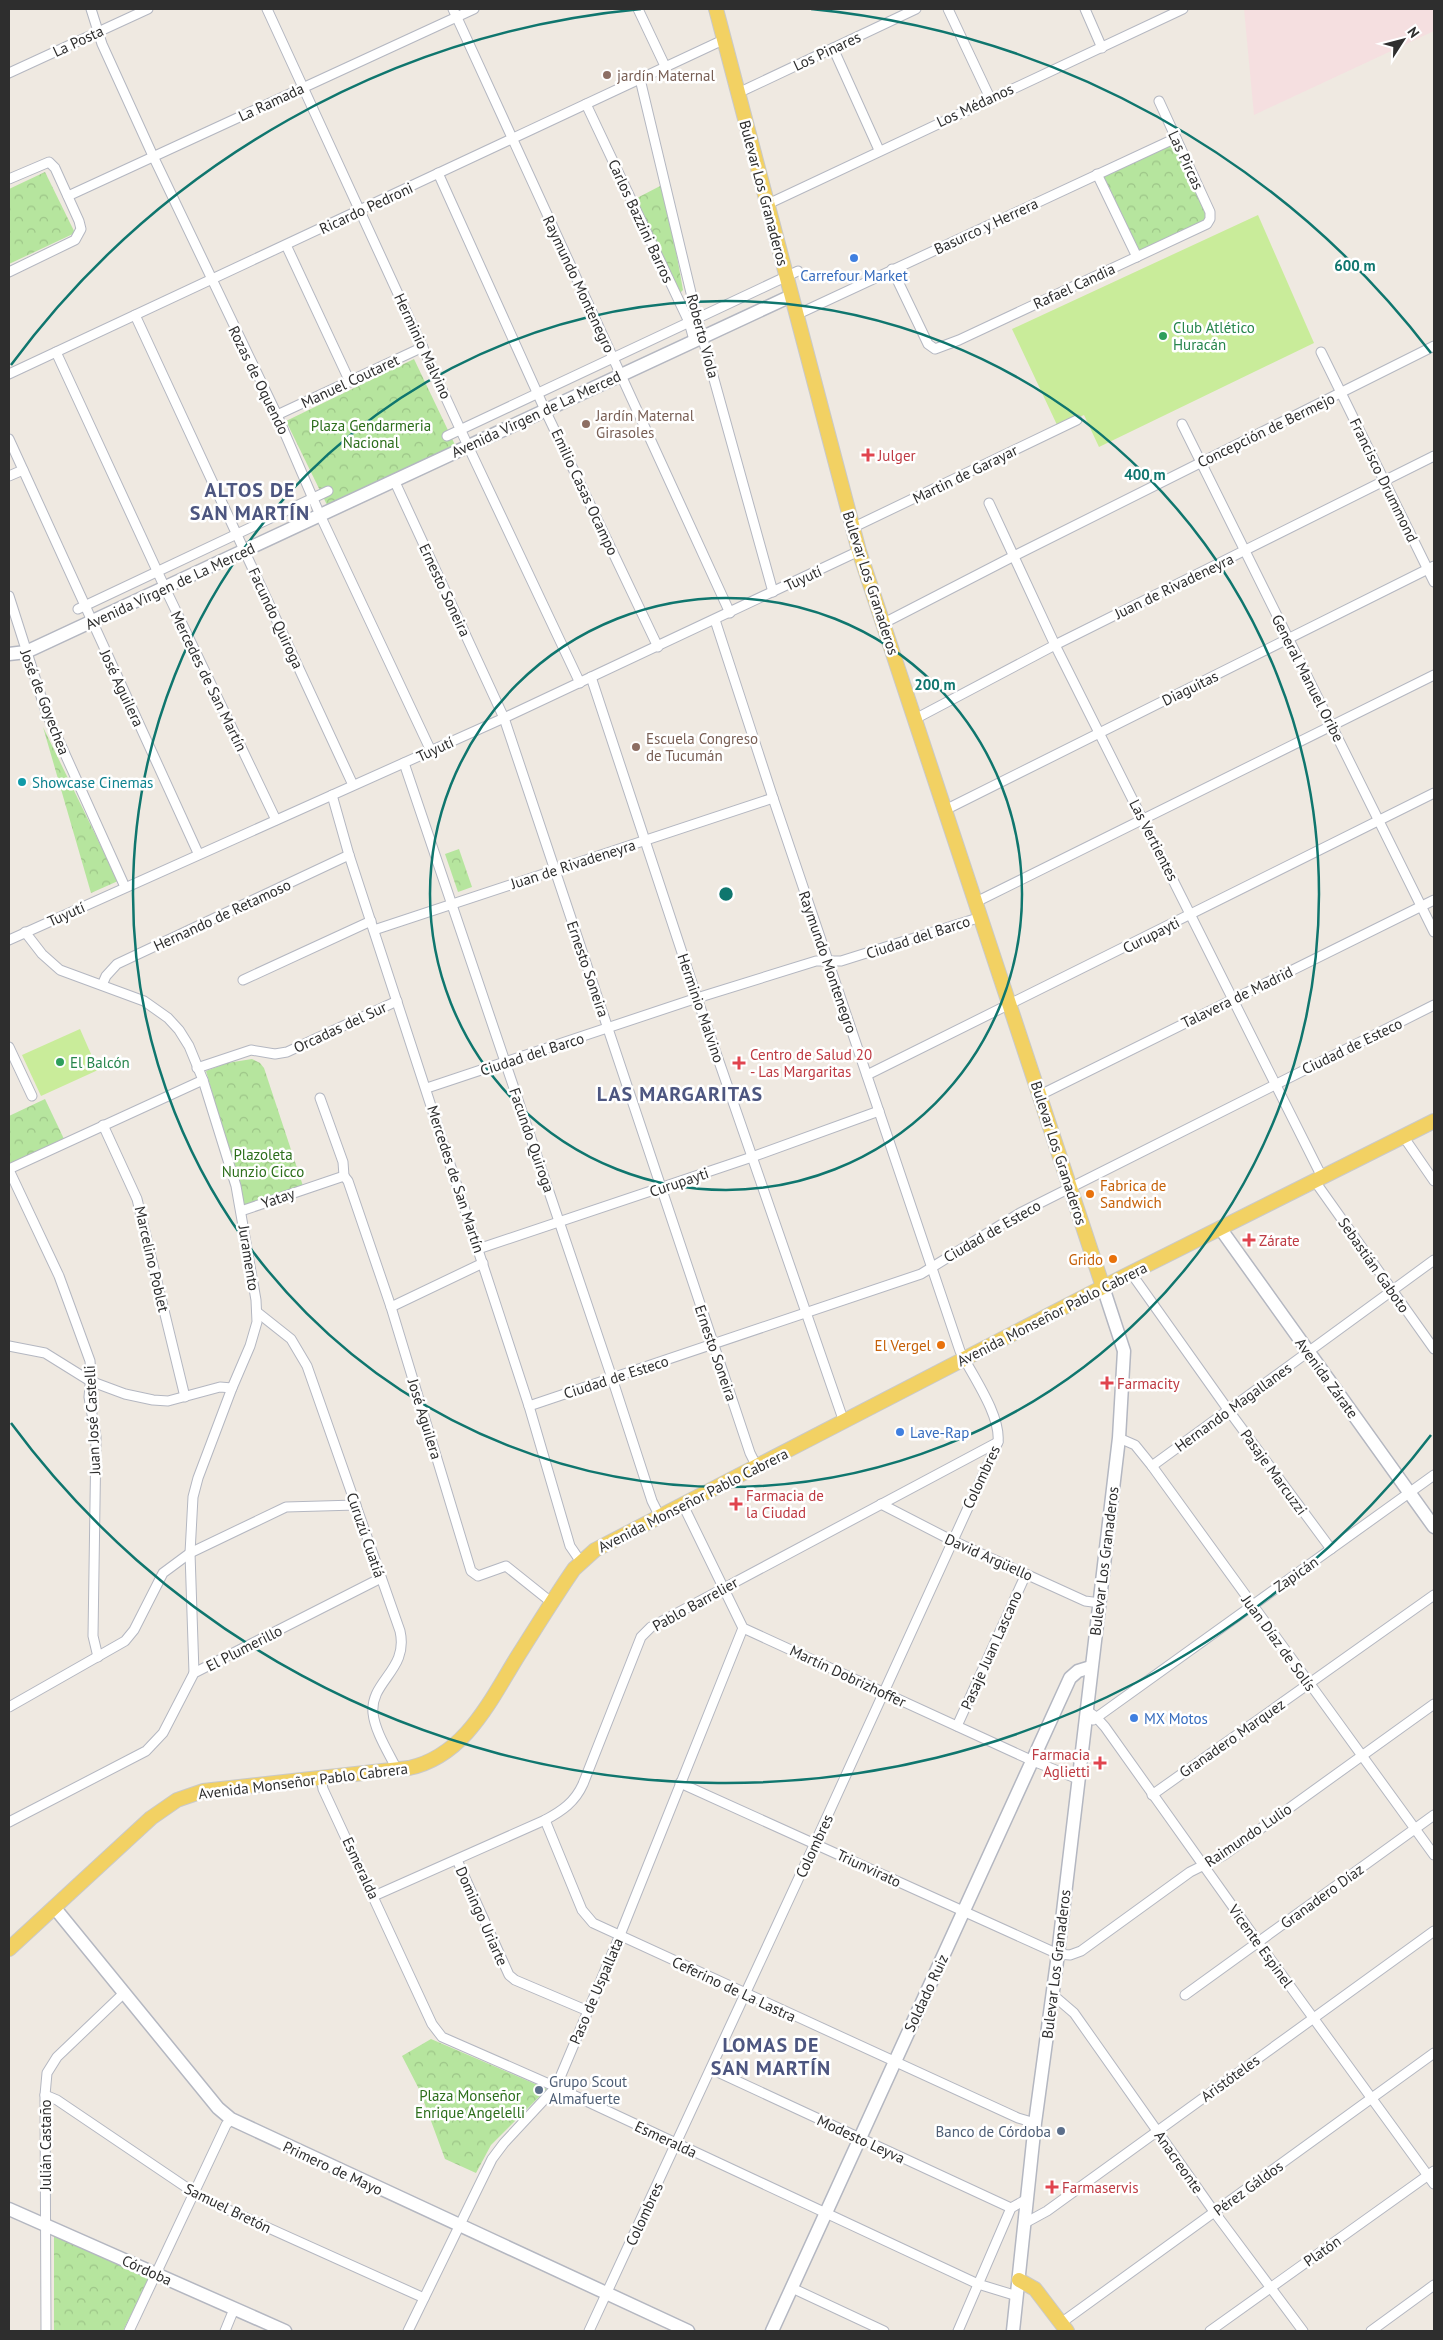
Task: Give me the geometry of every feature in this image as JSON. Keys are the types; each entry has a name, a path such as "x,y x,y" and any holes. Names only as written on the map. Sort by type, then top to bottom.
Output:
{"main road":[{"name":"Bulevar Los Granaderos","path":"716,9 768,204 792,274 791,296 852,528 1124,1352 1119,1438 1091,1667 1091,1714 1084,1726 1053,1995 1035,2123 1013,2331"},
{"name":"Avenida Virgen de La Merced","path":"9,654 26,652 791,296"},
{"name":"Avenida Monseñor Pablo Cabrera","path":"9,1949 151,1818 177,1800 216,1789 397,1770 428,1762 449,1750 469,1731 484,1711 551,1602 581,1562 612,1541 1103,1287 1434,1121"},
{"name":"Avenida Zárate","path":"1220,1228 1434,1527"},
{"name":"Soldado Ruiz","path":"772,2331 1070,1678 1078,1671 1091,1667"},
{"name":"Primero de Mayo","path":"54,1907 218,2108 231,2119 458,2226 688,2331"},
{"name":"Córdoba","path":"9,2209 285,2331"},
{"path":"1019,2280 1035,2290 1064,2327"}],"street":[{"name":"Rozas de Oquendo","path":"91,9 102,44 153,156 210,279 277,415 320,515 431,751"},
{"name":"La Posta","path":"9,73 148,9"},
{"name":"Herminio Malvino","path":"267,9 468,446 580,682"},
{"name":"La Ramada","path":"68,196 303,88 454,13 474,9"},
{"path":"638,9 665,66"},
{"name":"Los Pinares","path":"738,93 916,9"},
{"path":"948,9 990,98"},
{"path":"1085,9 1102,48"},
{"name":"Los Médanos","path":"768,204 879,150 1183,9"},
{"name":"Raymundo Montenegro","path":"454,13 730,613"},
{"name":"Ricardo Pedroni","path":"9,374 210,279 361,211 723,40"},
{"path":"833,48 879,150"},
{"name":"Roberto Viola","path":"640,79 698,318 698,338 773,592"},
{"name":"Las Pircas","path":"1159,101 1210,212 1210,219"},
{"name":"Carlos Bazzini Barros","path":"586,104 688,322 698,338"},
{"name":"Basurco y Herrera","path":"796,315 1176,138"},
{"path":"9,179 49,162 55,168 79,221 79,235 75,240 9,272"},
{"name":"Emilio Casas Ocampo","path":"438,173 545,410 658,647"},
{"path":"1097,174 1137,257"},
{"name":"Rafael Candia","path":"892,269 928,344 935,349 966,337 1207,224 1210,219"},
{"path":"286,245 350,382"},
{"name":"Avenida Virgen de La Merced","path":"447,436 792,274"},
{"name":"Facundo Quiroga","path":"135,315 238,533 353,785"},
{"name":"Concepción de Bermejo","path":"884,623 1434,346"},
{"name":"Manuel Coutaret","path":"277,415 423,347"},
{"name":"Mercedes de San Martín","path":"56,352 157,572 276,820"},
{"name":"Francisco Drummond","path":"1321,352 1384,480 1431,567 1434,582"},
{"name":"Martin de Garayar","path":"852,528 1078,420"},
{"name":"General Manuel Oribe","path":"1182,424 1434,932"},
{"name":"José Aguilera","path":"9,439 81,608 91,622 198,853"},
{"name":"Juan de Rivadeneyra","path":"915,719 1055,645 1434,456"},
{"path":"9,476 22,470"},
{"name":"Ernesto Soneira","path":"394,480 504,718 750,1454 757,1467"},
{"name":"Avenida Virgen de La Merced","path":"81,608 328,491"},
{"name":"Las Vertientes","path":"989,503 1055,645 1144,818 1274,1084 1318,1179"},
{"name":"Tuyutí","path":"9,940 198,853 504,718 859,551"},
{"name":"Diaguitas","path":"945,810 1431,567"},
{"name":"José de Goyechea","path":"9,596 46,712 125,887"},
{"name":"Raymundo Montenegro","path":"715,620 773,798 964,1360"},
{"name":"Ciudad del Barco","path":"976,902 1434,675"},
{"name":"Herminio Malvino","path":"591,677 697,998 844,1422"},
{"name":"Facundo Quiroga","path":"404,763 560,1222 652,1501 660,1517"},
{"name":"Curupayti","path":"867,1076 1434,793"},
{"name":"Mercedes de San Martín","path":"332,795 371,921 427,1088 529,1406 570,1546 581,1562"},
{"name":"Juan de Rivadeneyra","path":"374,930 773,798"},
{"name":"Hernando de Retamoso","path":"102,985 106,976 117,964 350,855"},
{"name":"Talavera de Madrid","path":"1040,1095 1434,900"},
{"name":"Ciudad del Barco","path":"427,1088 697,998 816,961 841,961 981,917"},
{"path":"243,980 371,921"},
{"name":"Juramento","path":"25,932 42,954 60,970 144,1001 168,1018 189,1046 203,1080 231,1166 241,1211 257,1312 255,1330 250,1346 232,1388 195,1487 190,1553 194,1673"},
{"name":"Orcadas del Sur","path":"197,1068 251,1050 275,1054 287,1052 397,1001"},
{"name":"Ciudad de Esteco","path":"529,1406 921,1274 1001,1224 1274,1084 1434,1005"},
{"path":"9,1046 32,1096"},
{"path":"9,1169 203,1080"},
{"name":"José Aguilera","path":"320,1098 343,1162 344,1176 348,1182 391,1307 472,1571 478,1576 506,1566 551,1602"},
{"name":"Curupayti","path":"478,1249 752,1157 879,1111"},
{"name":"Marcelino Poblet","path":"103,1125 136,1194 185,1397"},
{"path":"1403,1136 1434,1181"},
{"name":"Juan José Castelli","path":"9,1169 62,1285 90,1361 89,1397 96,1436 93,1636 98,1657"},
{"name":"Yatay","path":"241,1211 344,1176"},
{"name":"Sebastián Gaboto","path":"1318,1179 1392,1291 1434,1348"},
{"name":"Hernando Magallanes","path":"1152,1466 1434,1260"},
{"path":"391,1307 482,1263"},
{"name":"Pasaje Marcuzzi","path":"1131,1273 1229,1411 1331,1549"},
{"name":"Curuzú Cuatiá","path":"257,1312 291,1339 307,1366 402,1642 401,1655 376,1696 373,1713 397,1770"},
{"path":"9,1346 45,1353 90,1381 125,1394 153,1400 168,1400 220,1388 232,1388"},
{"name":"Colombres","path":"589,2331 746,1994 998,1442 996,1420 964,1360"},
{"name":"Juan Díaz de Solís","path":"1119,1438 1135,1445 1152,1466 1434,1855"},
{"name":"Pablo Barrelier","path":"374,1896 545,1820 568,1806 579,1792 645,1631 998,1442"},
{"name":"Zapicán","path":"1091,1714 1252,1605 1434,1475"},
{"path":"9,1707 98,1657 129,1637 163,1573 190,1553 286,1507 356,1504"},
{"name":"David Argüello","path":"880,1504 952,1540 1085,1601 1100,1603"},
{"path":"683,1505 743,1628"},
{"name":"Pasaje Juan Lascano","path":"957,1726 1026,1574"},
{"name":"El Plumerillo","path":"9,1822 146,1751 163,1733 194,1673 381,1578"},
{"name":"Granadero Marquez","path":"1152,1795 1434,1594"},
{"name":"Martín Dobrizhoffer","path":"743,1628 1033,1761 1078,1779"},
{"name":"Paso de Uspallata","path":"408,2331 458,2226 497,2151 556,2087 620,1936 743,1628"},
{"name":"Raimundo Lulio","path":"1058,1954 1070,1955 1080,1952 1190,1872 1224,1855 1434,1704"},
{"name":"Vicente Espinel","path":"1091,1714 1204,1866 1371,2098 1431,2173 1434,2184"},
{"name":"Esmeralda","path":"321,1777 323,1789 432,2024 442,2037 556,2087 978,2284 1017,2296"},
{"name":"Triunvirato","path":"680,1783 1058,1954"},
{"name":"Granadero Díaz","path":"1185,1994 1434,1815"},
{"name":"Ceferino de La Lastra","path":"545,1820 586,1918 593,1923 894,2062 1018,2118 1035,2123"},
{"name":"Domingo Uriarte","path":"457,1860 509,1976 588,2011"},
{"name":"Aristóteles","path":"1025,2223 1047,2210 1434,1931"},
{"name":"Julián Castaño","path":"46,2331 44,2095 47,2074 57,2057 125,1992"},
{"name":"Anacreonte","path":"1053,1995 1074,2013 1215,2213 1303,2331"},
{"name":"Pérez Gáldos","path":"1064,2327 1215,2213 1434,2053"},
{"name":"Modesto Leyva","path":"711,2069 1011,2208"},
{"name":"Samuel Bretón","path":"44,2095 57,2100 194,2193 424,2298"},
{"path":"129,2331 226,2125 231,2119"},
{"name":"Platón","path":"1210,2331 1431,2173"},
{"path":"958,2331 1011,2208 1027,2199"},
{"path":"1371,2331 1434,2285"},
{"path":"792,2288 884,2331"},
{"path":"224,2331 234,2309"}],"shaded area":[{"path":"1244,9 1434,9 1434,31 1254,115"}],"green space":[{"path":"1175,137 1210,219 1137,257 1097,174"},
{"path":"45,172 75,233 9,264 9,189"},
{"path":"664,184 683,290 680,293 635,199"},
{"name":"Club Atlético Huracán","path":"1258,215 1314,343 1099,447 1084,415 1058,427 1012,329"},
{"name":"Plaza Gendarmeria Nacional","path":"414,359 456,447 329,509 286,421"},
{"path":"43,727 118,881 91,893"},
{"path":"459,849 472,887 458,892 445,854"},
{"name":"El Balcón","path":"80,1029 98,1070 41,1096 22,1055"},
{"name":"Plazoleta Nunzio Cicco","path":"252,1059 260,1063 264,1068 304,1189 245,1207 206,1071 227,1063"},
{"path":"45,1099 64,1139 9,1165 9,1116"},
{"name":"Plaza Monseñor Enrique Angelelli","path":"431,2039 547,2089 491,2145 476,2173 445,2159 420,2091 402,2056"},
{"path":"54,2236 149,2278 123,2331 54,2331"}],"place":[{"name":"jardín Maternal","path":"607,75"},
{"name":"Carrefour Market","path":"854,258"},
{"name":"Club Atlético Huracán","path":"1163,336"},
{"name":"Jardín Maternal Girasoles","path":"586,424"},
{"name":"Julger","path":"868,455"},
{"name":"Escuela Congreso de Tucumán","path":"636,747"},
{"name":"Showcase Cinemas","path":"22,782"},
{"name":"El Balcón","path":"60,1062"},
{"name":"Centro de Salud 20 - Las Margaritas","path":"739,1063"},
{"name":"Fabrica de Sandwich","path":"1090,1194"},
{"name":"Zárate","path":"1249,1240"},
{"name":"Grido","path":"1113,1259"},
{"name":"El Vergel","path":"941,1345"},
{"name":"Farmacity","path":"1107,1383"},
{"name":"Lave-Rap","path":"900,1432"},
{"name":"Farmacia de la Ciudad","path":"736,1504"},
{"name":"MX Motos","path":"1134,1718"},
{"name":"Farmacia Aglietti","path":"1100,1763"},
{"name":"Grupo Scout Almafuerte","path":"539,2090"},
{"name":"Banco de Córdoba","path":"1061,2131"},
{"name":"Farmaservis","path":"1052,2187"}],"district":[{"name":"ALTOS DE SAN MARTÍN","path":"250,502"},
{"name":"LAS MARGARITAS","path":"680,1094"},
{"name":"LOMAS DE SAN MARTÍN","path":"771,2056"}]}
